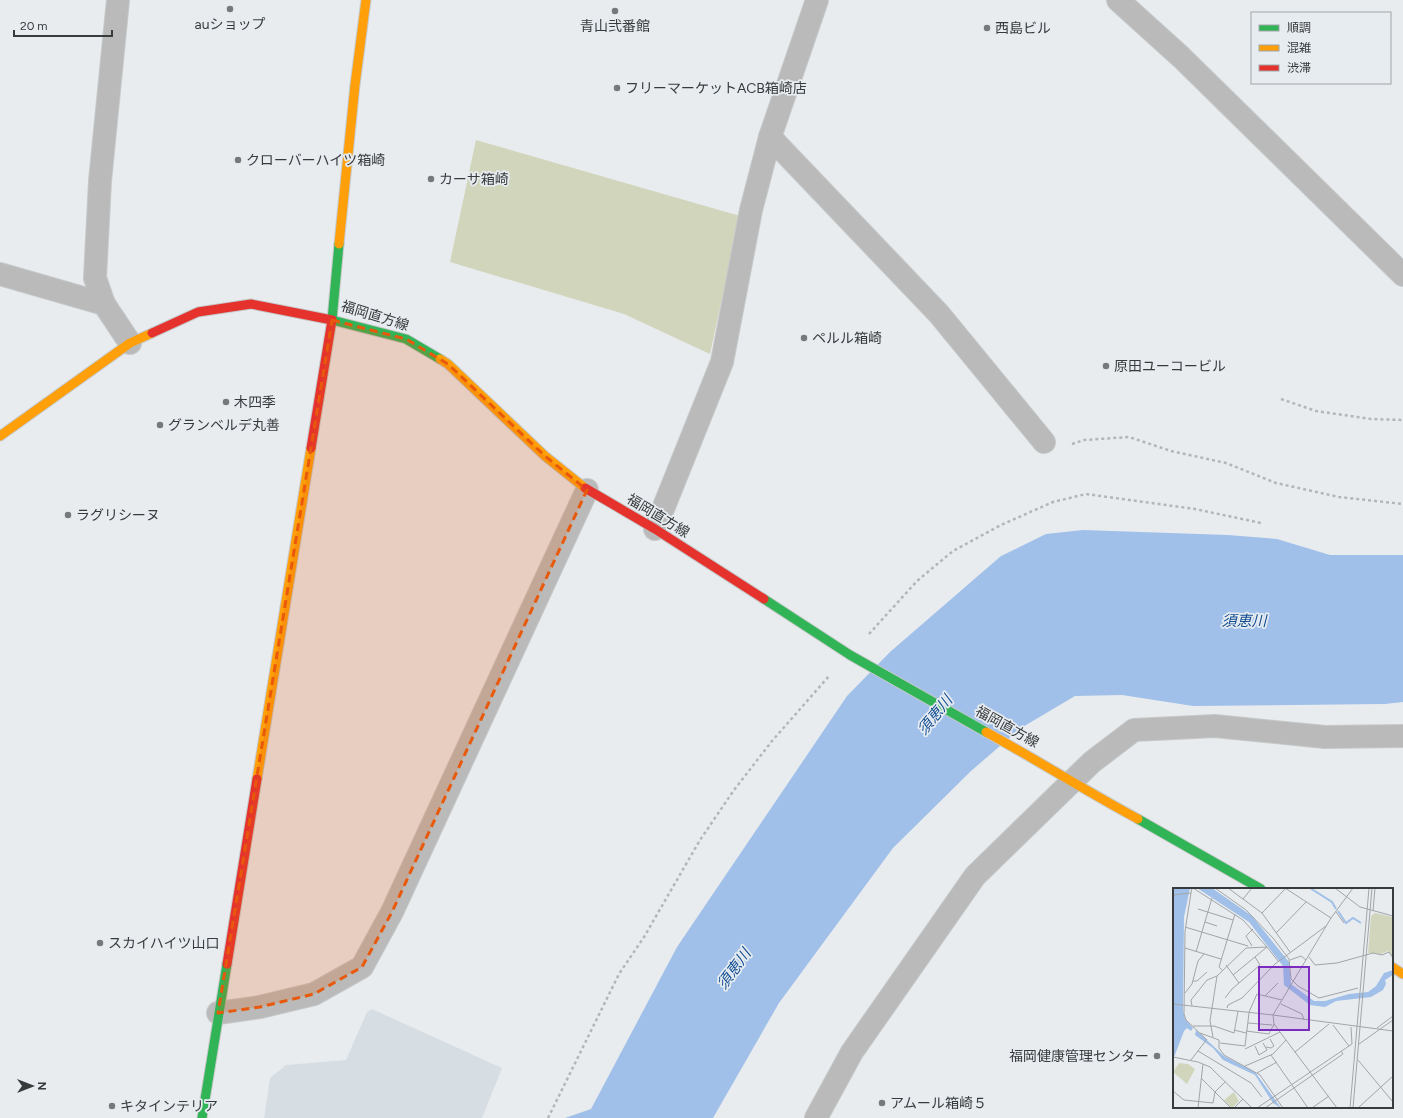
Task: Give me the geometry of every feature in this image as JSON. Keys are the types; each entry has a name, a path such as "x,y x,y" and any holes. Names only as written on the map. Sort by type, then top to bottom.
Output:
{"main road":[{"name":"福岡直方線","path":"366,0 355,86 332,320 406,339 448,364 545,456 587,490 655,529 850,655 1046,765 1072,783 1204,855 1259,888"},
{"path":"0,436 130,343 198,312 251,304 332,320 202,1118"},
{"path":"1393,968 1403,974"}],"street":[{"path":"118,0 100,181 95,278 104,304 130,343"},
{"path":"655,529 722,362 751,210 770,137 804,33 818,0"},
{"path":"1118,0 1181,57 1403,275"},
{"path":"770,137 939,314 1044,442"},
{"path":"0,274 104,304"},
{"path":"218,1013 260,1007 314,994 362,967 392,912 587,490"},
{"path":"816,1118 852,1052 975,876 1092,762 1134,730 1215,726 1325,737 1403,736"}],"path":[{"path":"1281,399 1316,411 1371,419 1403,420"},
{"path":"1044,442 1052,449 1084,440 1130,437 1171,451 1226,463 1276,483 1339,497 1403,504"},
{"path":"548,1118 619,974 647,931 700,840 734,790 772,741 821,684 850,655 917,582 953,551 1001,525 1053,502 1086,494 1195,509 1262,523"}],"highlighted area":[{"path":"332,320 406,339 448,364 545,456 587,490 392,912 362,967 314,994 260,1007 218,1013"}],"shaded area":[{"path":"372,1009 502,1068 482,1118 264,1118 270,1078 286,1065 346,1060 367,1012"}],"green space":[{"path":"476,140 740,216 710,354 624,314 450,262"}],"water":[{"name":"須恵川","path":"1083,530 1228,535 1277,539 1330,555 1403,555 1403,702 1385,704 1193,706 1122,695 1075,696 1021,728 971,771 893,848 779,1003 713,1118 565,1118 591,1109 677,947 847,696 890,652 1001,556 1046,534"}],"traffic: fast":[{"path":"339,244 332,320 406,339 440,359"},
{"path":"764,599 850,655 986,732"},
{"path":"1138,819 1259,888"},
{"path":"202,1118 227,964"}],"traffic: slow":[{"path":"339,244 355,85 366,0"},
{"path":"0,436 130,343 152,333"},
{"path":"440,359 448,364 545,456 585,488"},
{"path":"257,779 311,448"},
{"path":"986,732 1138,819"},
{"path":"1393,968 1403,974"}],"traffic: jam":[{"path":"152,333 198,312 251,304 332,320 311,448"},
{"path":"585,488 655,529 764,599"},
{"path":"227,964 257,779"}],"place":[{"name":"auショップ","path":"230,9"},
{"name":"青山弐番館","path":"615,11"},
{"name":"西島ビル","path":"987,28"},
{"name":"フリーマーケットACB箱崎店","path":"617,88"},
{"name":"クローバーハイツ箱崎","path":"238,160"},
{"name":"カーサ箱崎","path":"431,179"},
{"name":"ペルル箱崎","path":"804,338"},
{"name":"原田ユーコービル","path":"1106,366"},
{"name":"木四季","path":"226,402"},
{"name":"グランベルデ丸善","path":"160,425"},
{"name":"ラグリシーヌ","path":"68,515"},
{"name":"スカイハイツ山口","path":"100,943"},
{"name":"福岡健康管理センター","path":"1157,1056"},
{"name":"アムール箱崎５","path":"882,1103"},
{"name":"キタインテリア","path":"112,1106"}]}
